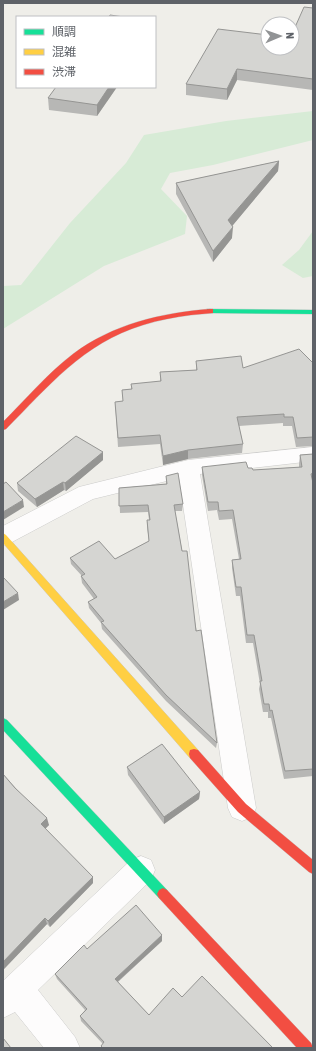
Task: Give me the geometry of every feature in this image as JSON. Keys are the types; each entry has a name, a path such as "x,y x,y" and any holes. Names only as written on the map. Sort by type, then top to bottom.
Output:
{"street":[{"path":"3,427 51,378 81,353 117,330 154,318 216,310 313,312"},
{"path":"313,454 188,468 87,493 3,536 242,808 313,868"},
{"path":"188,468 242,808"},
{"path":"3,722 306,1048"},
{"path":"64,1048 10,995 141,870"}],"green space":[{"path":"313,111 313,140 213,165 170,173 161,189 187,216 185,234 104,266 3,329 3,286 21,285 70,223 126,163 144,135 226,121"},
{"path":"313,231 313,276 303,278 282,265 299,250"}],"building":[{"path":"304,7 313,8 313,79 237,69 227,89 186,84 218,29 260,34 260,56 300,56 300,16"},
{"path":"55,88 108,88 97,105 48,98"},
{"path":"279,161 228,220 233,227 213,251 176,183"},
{"path":"299,349 313,363 313,437 297,438 293,417 284,417 284,414 237,417 243,444 188,450 163,456 160,435 118,438 115,402 123,401 122,390 132,389 131,384 161,381 160,372 197,370 196,361 241,356 243,368"},
{"path":"76,436 103,452 65,483 63,482 35,499 17,483"},
{"path":"313,454 313,473 311,474 313,483 313,769 285,771 272,710 270,711 269,704 264,704 260,681 262,681 254,635 247,635 241,587 236,587 232,560 241,559 233,510 219,511 218,502 208,502 202,467 246,462 248,468 252,468 253,470 302,467 300,455"},
{"path":"178,473 183,504 174,505 182,551 187,551 196,631 201,630 217,743 166,695 101,622 104,621 88,602 97,597 81,576 85,574 70,558 99,541 115,559 149,541 147,520 150,520 148,505 119,506 119,488 167,484 166,476"},
{"path":"6,482 23,500 3,512 3,484"},
{"path":"3,577 18,593 3,602"},
{"path":"162,744 200,792 164,817 127,767"},
{"path":"3,774 15,788 47,818 41,824 93,877 48,921 45,918 3,962"},
{"path":"136,905 162,935 115,979 149,1015 173,988 182,997 202,976 273,1048 103,1048 101,1046 104,1042 80,1016 87,1009 55,974 84,945 87,949"},
{"path":"3,1038 11,1048 3,1048"}],"traffic: fast":[{"path":"210,311 313,312"},
{"path":"3,723 163,894"}],"traffic: slow":[{"path":"3,537 194,754"}],"traffic: jam":[{"path":"3,427 66,364 106,337 139,323 174,315 210,311"},
{"path":"194,754 242,808 313,868"},
{"path":"163,894 306,1048"}]}
